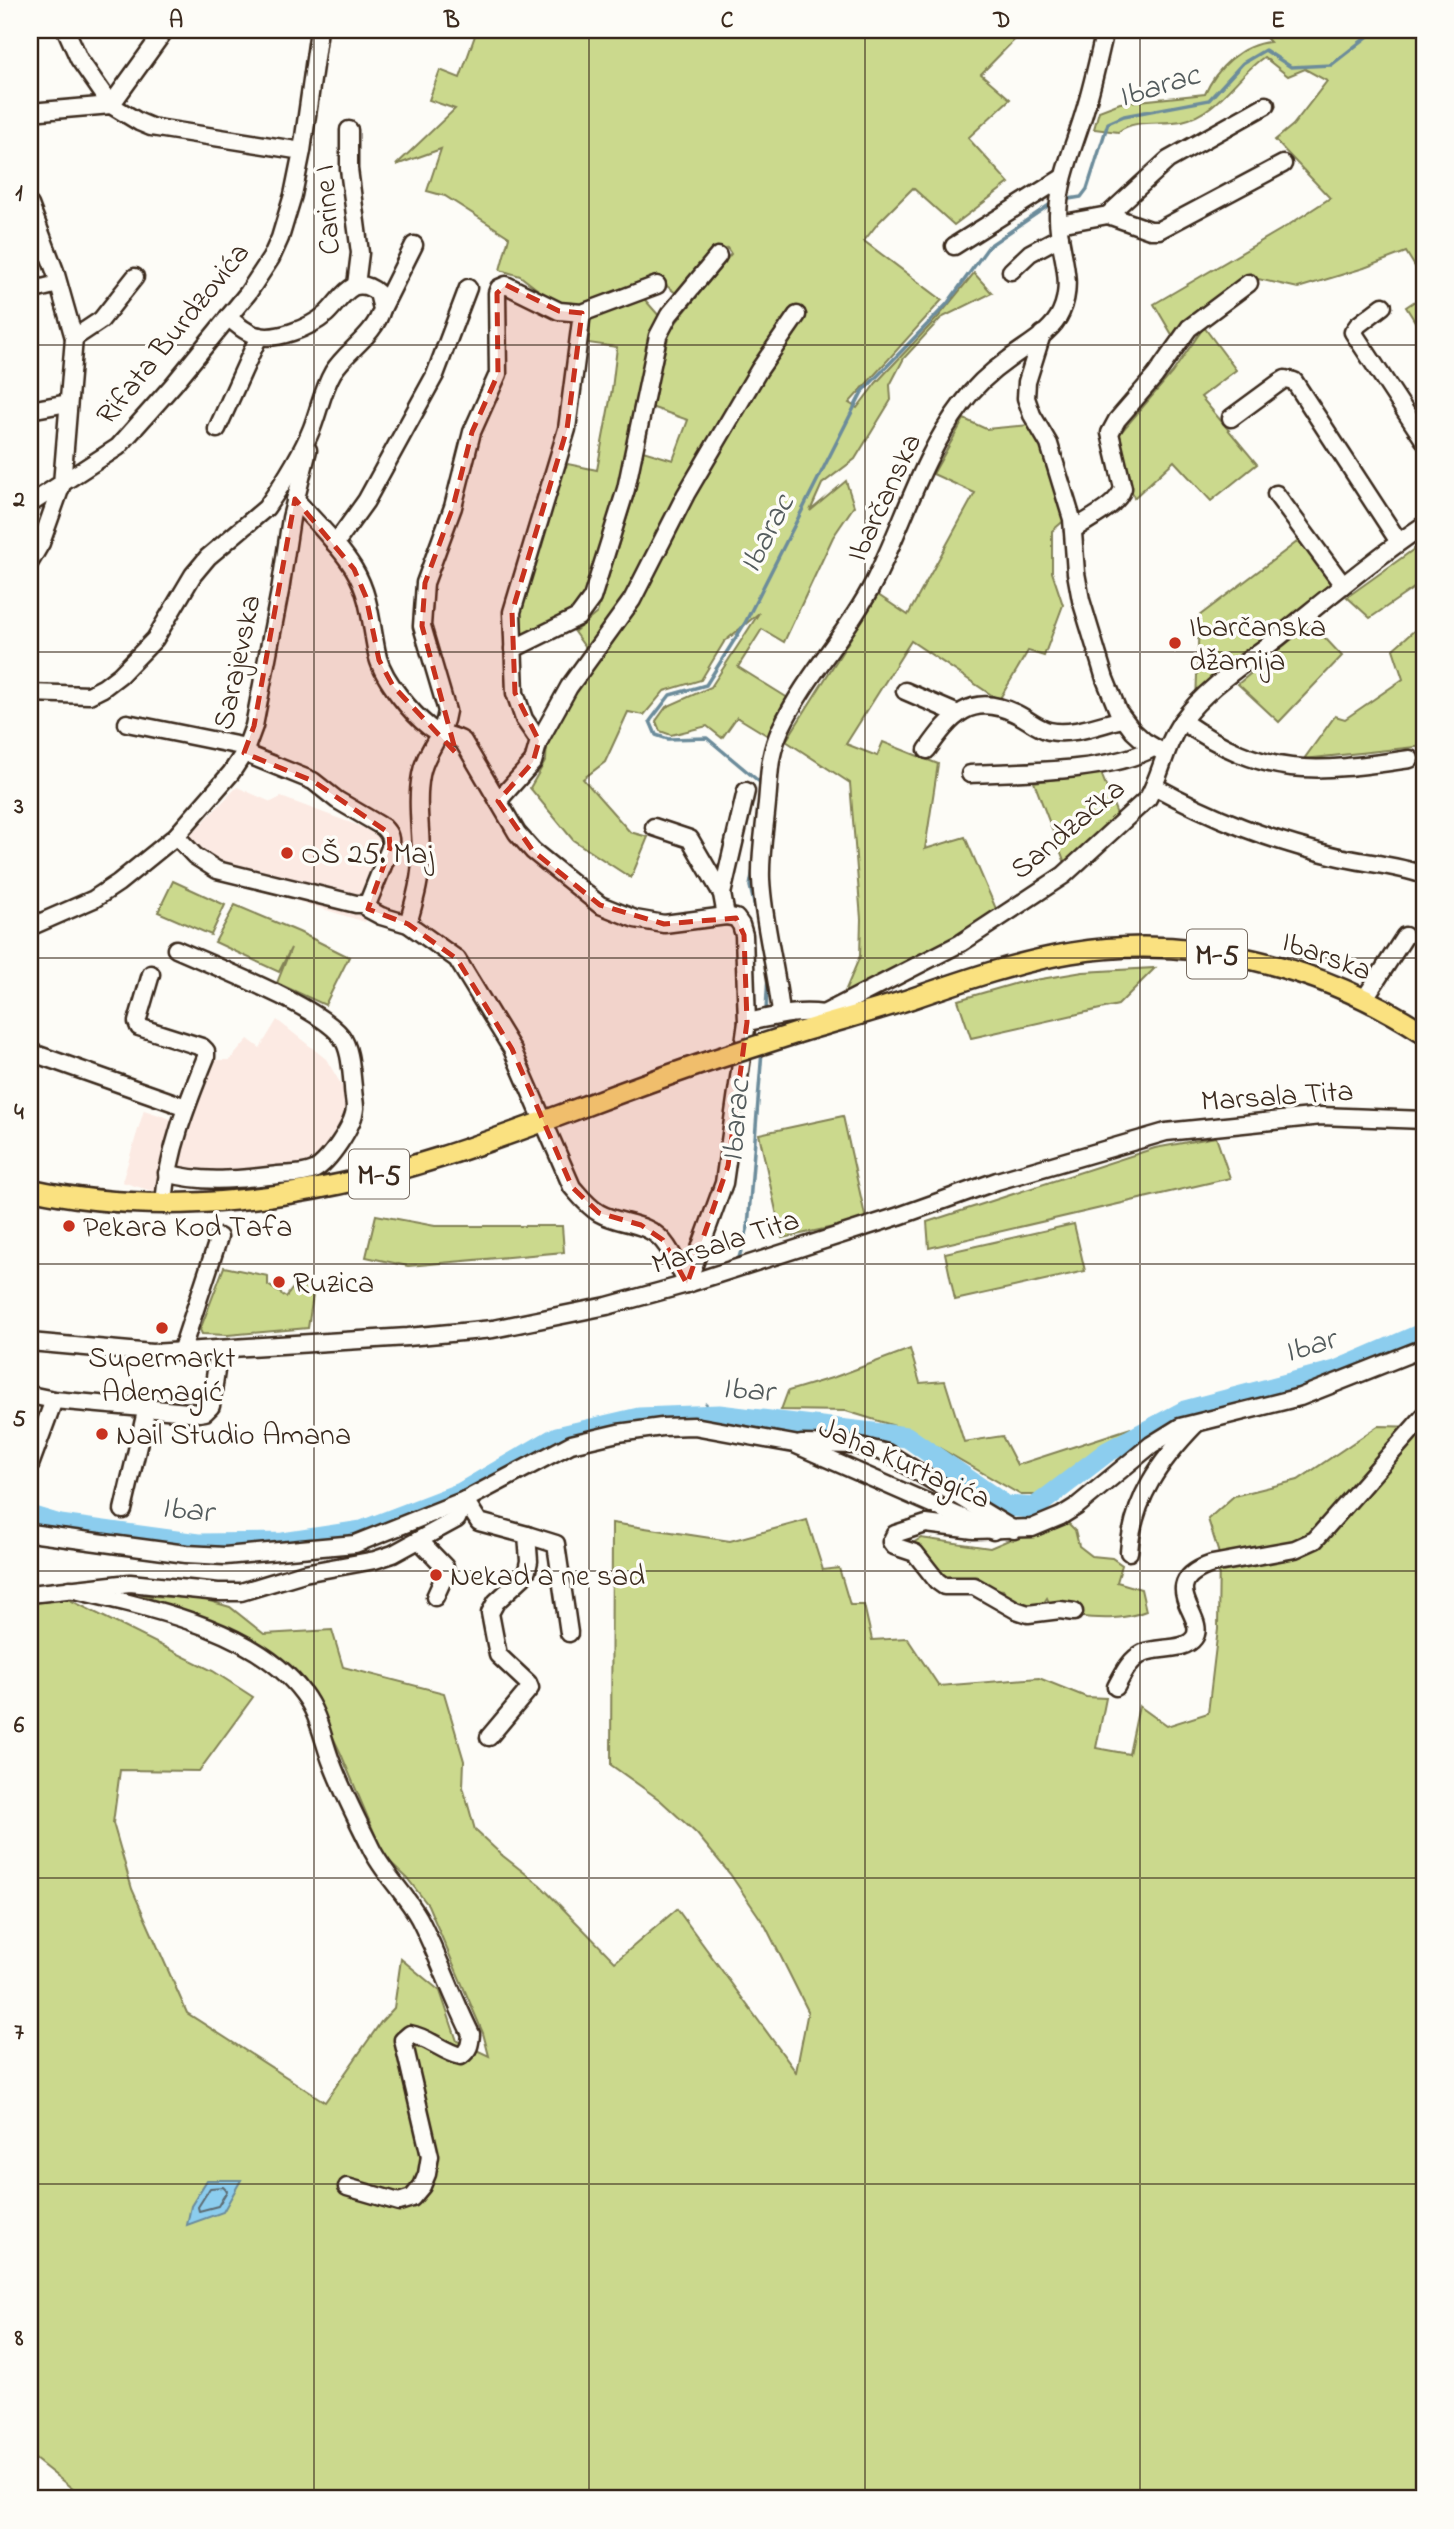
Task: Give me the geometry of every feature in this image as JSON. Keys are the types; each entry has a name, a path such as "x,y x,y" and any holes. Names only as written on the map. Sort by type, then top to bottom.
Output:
{"main road":[{"name":"Ibarska","path":"824,1019 995,971 1071,953 1162,948 1246,958 1293,971 1365,998 1424,1033"},
{"name":"M-5","path":"30,1189 109,1203 208,1202 299,1193 436,1159 634,1086 797,1033 824,1019"}],"street":[{"path":"66,30 79,59 111,106 139,122 151,127 302,151"},
{"path":"111,106 166,30"},
{"name":"Rifata Burdzovića","path":"30,503 118,447 248,293 271,258 293,195 319,30"},
{"name":"Ibarčanska","path":"764,1018 778,985 764,910 761,875 768,766 772,749 782,726 874,581 918,481 962,404 1006,361 1042,334 1060,314 1067,288 1059,226 1061,185 1086,109 1105,30"},
{"path":"1011,271 1059,226 1108,215 1168,160 1265,105"},
{"path":"30,112 40,109 111,106"},
{"name":"Carine I","path":"349,130 349,169 360,253 356,285"},
{"path":"1108,215 1150,230 1159,230 1283,164"},
{"path":"954,246 1061,185"},
{"path":"30,205 55,271 74,338 62,484 41,543 30,562"},
{"path":"30,693 89,695 120,675 155,639 193,575 208,557 266,508 311,430 331,374 374,325 414,245"},
{"path":"513,649 578,617 589,605 626,489 658,336 669,315 718,256"},
{"path":"74,338 101,320 135,277"},
{"path":"1073,530 1121,493 1110,433 1117,420 1155,376 1189,328 1249,283"},
{"path":"30,291 58,284"},
{"path":"228,317 245,330 260,336 294,331 310,326 356,285 372,288 378,293 382,309"},
{"path":"408,925 419,880 421,858 421,772 430,747 446,722 447,711 422,626 425,583 453,507 471,432 498,374 497,293 502,286 512,286 559,311 582,313 657,285"},
{"path":"335,544 366,501 435,375 468,288"},
{"path":"1383,306 1353,332 1424,440"},
{"path":"539,741 524,719 515,693 512,612 556,474 567,429 582,313"},
{"path":"498,801 533,762 539,741 569,687 632,600 686,494 759,370 797,315"},
{"path":"1042,334 1027,382 1026,398 1056,465 1073,530 1081,600 1105,679 1123,719 1133,731 1158,751"},
{"path":"217,429 260,336"},
{"path":"1231,418 1285,379 1294,381 1399,542"},
{"path":"30,410 68,403"},
{"name":"Sarajevska","path":"30,927 94,899 176,836 231,773 245,750 254,726 295,499 306,462 311,430"},
{"path":"1276,494 1343,585"},
{"path":"295,499 354,569 366,597 379,660 393,686 409,708 430,728 454,735 463,741 517,833 533,851 600,905 635,919 664,924 726,916 736,918 741,925 764,1018 724,1183 687,1284"},
{"name":"Sandzačka","path":"824,1019 961,943 1063,875 1148,798 1154,786 1158,751 1182,721 1219,684 1343,585 1424,525"},
{"path":"905,691 956,713"},
{"path":"927,750 956,713 975,706 991,705 1015,713 1039,728 1063,732 1123,719"},
{"path":"1182,721 1241,755 1278,766 1322,770 1410,760"},
{"path":"127,723 245,750 313,781 388,833 391,839 390,848 377,885 366,904"},
{"path":"970,774 1064,769 1158,751"},
{"path":"1154,786 1205,813 1262,836 1336,856 1424,875"},
{"path":"722,894 746,791"},
{"path":"654,827 690,839 722,894 726,916"},
{"path":"176,836 195,856 217,870 366,904"},
{"path":"366,904 368,909 381,916 408,925 457,959 512,1049 572,1186 587,1205 610,1218 642,1225 663,1240 687,1284"},
{"path":"1365,998 1405,936"},
{"path":"167,1173 183,1178 217,1181 314,1170 327,1159 351,1124 355,1108 347,1046 328,1024 287,1000 176,949"},
{"path":"151,974 137,1022 139,1027 202,1047 206,1051 167,1173 164,1203"},
{"path":"764,1018 824,1019"},
{"path":"30,1052 186,1107"},
{"name":"Marsala Tita","path":"30,1342 152,1353 493,1329 607,1306 687,1284 900,1216 997,1181 1166,1132 1321,1116 1424,1120"},
{"path":"181,1352 219,1237"},
{"name":"Jaha Kurtagića","path":"30,1533 113,1546 225,1556 355,1544 466,1500 571,1444 662,1426 694,1426 794,1444 856,1445 887,1453 1014,1530 1032,1528 1061,1516 1091,1496 1151,1445 1180,1427 1300,1397 1424,1348"},
{"path":"30,1395 54,1400 200,1413 209,1409 219,1349"},
{"path":"30,1465 54,1400"},
{"path":"123,1510 147,1407"},
{"path":"1116,1686 1128,1666 1140,1654 1192,1641 1197,1633 1196,1622 1183,1594 1188,1578 1198,1568 1307,1546 1424,1416"},
{"path":"1129,1552 1132,1530 1151,1477 1198,1423"},
{"name":"Jaha Kurtagića","path":"794,1444 993,1531"},
{"path":"466,1500 479,1522 556,1544 569,1633"},
{"name":"Jaha Kurtagića","path":"30,1594 139,1583 240,1592 304,1573 375,1560 419,1541 457,1518 466,1500"},
{"path":"1014,1530 993,1531 926,1524 895,1534 891,1542 894,1546 915,1553 944,1586 974,1586 1028,1614 1060,1610 1074,1612"},
{"path":"489,1737 530,1688 498,1655 490,1613 496,1602 527,1570 527,1535"},
{"path":"419,1541 445,1567 445,1575 435,1597"},
{"path":"71,1589 158,1611 232,1637 256,1650 277,1667 303,1692 315,1713 331,1762 378,1861 419,1918 471,2034 470,2045 468,2051 461,2056 417,2035 410,2034 403,2040 430,2156 422,2186 412,2198 399,2202 346,2187"}],"highlighted area":[{"path":"506,285 559,311 582,313 567,429 512,612 515,693 539,741 533,762 498,801 533,851 600,905 664,924 736,918 744,935 747,1022 728,1166 687,1284 663,1240 641,1225 599,1213 572,1187 512,1049 457,959 408,924 368,909 390,848 389,833 313,781 244,753 254,726 295,499 354,569 366,597 379,660 393,686 456,753 422,626 425,583 453,507 472,432 498,374 497,293"}],"shaded area":[{"name":"OŠ 25. Maj","path":"237,787 271,802 281,797 362,827 391,842 399,855 386,887 365,922 204,872 175,851"},
{"path":"277,1020 326,1059 345,1091 350,1122 317,1173 209,1186 176,1165 213,1060 230,1060 248,1039 260,1048"},
{"path":"144,1110 177,1121 155,1192 122,1182"}],"green space":[{"path":"477,30 1024,30 981,74 1010,99 968,138 1009,183 954,225 913,188 864,241 942,300 849,403 857,408 974,273 992,293 941,318 904,358 890,385 891,400 855,459 822,484 810,511 846,481 854,506 833,537 784,642 762,629 738,667 796,703 773,739 737,717 722,738 707,726 671,735 660,731 656,721 666,707 711,687 759,613 724,642 701,680 664,691 644,715 628,712 605,762 583,779 630,832 648,837 631,878 573,840 530,788 546,760 547,740 586,673 602,656 629,617 683,512 798,309 618,619 585,647 574,632 597,613 635,492 643,451 673,460 688,420 651,407 670,330 731,254 727,248 682,298 654,276 583,313 559,306 520,276 500,270 509,237 445,196 427,191 441,149 396,165 455,109 429,100 440,70 460,78"},
{"path":"1259,30 1424,30 1424,281 1406,252 1298,288 1254,278 1174,338 1154,304 1330,198 1275,140 1293,125 1327,81 1305,69 1288,76 1264,57 1216,103 1194,117 1182,121 1132,125 1118,132 1094,129 1099,111 1120,103 1205,94 1231,59 1249,47 1270,42"},
{"path":"639,293 661,318 622,489 578,614 520,637 515,616 560,475 568,464 597,470 617,347 581,342 583,320"},
{"path":"1424,295 1424,336 1406,307"},
{"path":"1204,327 1236,370 1201,397 1257,464 1211,501 1174,461 1134,498 1116,438 1172,373"},
{"path":"964,419 986,429 1030,425 1049,452 1067,518 1052,531 1052,572 1063,605 1044,656 1028,651 999,700 911,641 846,744 877,756 883,742 938,764 925,849 965,837 997,911 935,950 841,1001 860,956 861,919 850,783 786,741 878,595 908,615 975,493 933,474"},
{"path":"1301,539 1338,590 1196,703 1199,616"},
{"path":"1424,542 1424,581 1370,618 1347,597"},
{"path":"1424,622 1424,746 1304,759 1335,716 1345,719 1403,679 1393,649"},
{"path":"1311,623 1342,656 1279,722 1238,684"},
{"path":"1101,773 1120,822 1067,868 1034,782"},
{"path":"173,881 225,905 211,935 158,912"},
{"path":"235,905 349,957 325,1005 277,983 291,948 279,972 215,942"},
{"path":"1155,968 1118,1005 971,1038 958,1000 1017,983 1083,972"},
{"path":"843,1116 866,1220 782,1238 759,1134"},
{"path":"1216,1137 1230,1178 929,1248 927,1222 1155,1148"},
{"path":"376,1215 435,1226 562,1226 564,1252 408,1266 366,1257"},
{"path":"1074,1224 1085,1271 955,1300 945,1253"},
{"path":"224,1267 268,1276 268,1285 286,1297 295,1285 314,1289 308,1328 228,1335 202,1334 200,1330"},
{"path":"910,1349 920,1383 945,1381 964,1442 1002,1436 1017,1465 1131,1428 1038,1495 1021,1495 908,1430 846,1411 781,1410 788,1391"},
{"path":"1378,1426 1424,1427 1424,2499 82,2499 30,2455 30,1596 54,1592 213,1671 253,1697 199,1771 120,1770 113,1823 132,1889 187,2013 325,2102 381,2022 394,2008 401,1959 440,1991 457,2041 489,2056 483,2033 428,1905 407,1878 384,1856 320,1710 280,1670 125,1595 199,1598 230,1607 264,1634 332,1630 343,1667 444,1693 464,1761 463,1787 475,1830 540,1885 615,1962 677,1909 796,2072 808,2011 766,1927 730,1874 697,1834 660,1800 611,1765 612,1523 730,1541 807,1520 823,1570 839,1568 850,1605 864,1605 872,1640 907,1638 939,1686 1039,1678 1086,1697 1106,1698 1096,1748 1129,1754 1139,1706 1167,1726 1208,1713 1218,1629 1219,1554 1208,1519 1234,1496 1298,1480"},
{"path":"1067,1522 1075,1530 1079,1546 1092,1556 1112,1558 1122,1565 1117,1582 1141,1589 1146,1611 1113,1618 1055,1615 1047,1598 1037,1613 1012,1605 1003,1590 944,1583 903,1549 921,1538 990,1548 1023,1534 1043,1532"}],"water":[{"path":"207,2180 241,2180 223,2212 187,2225 191,2206"}],"waterway":[{"name":"Ibarac","path":"1063,200 1081,197 1087,189 1108,123 1124,116 1209,100 1243,63 1265,50 1291,67 1331,65 1373,30"},
{"name":"Ibarac","path":"762,784 707,738 668,739 656,735 650,721 670,695 706,685 745,623 862,392 947,304 989,246 1052,203"},
{"name":"Ibarac","path":"754,864 750,886 759,925"},
{"name":"Ibarac","path":"766,1011 768,974"},
{"name":"Ibarac","path":"738,1261 748,1227 762,1051"},
{"name":"Ibar","path":"30,1516 60,1525 198,1544 283,1543 362,1531 461,1493 557,1437 639,1418 719,1415 907,1437 1006,1506 1034,1508 1107,1452 1185,1411 1336,1371 1424,1333"},
{"name":"Ibarac","path":"706,1404 707,1415"}],"place":[{"name":"Ibarčanska džamija","path":"1175,643"},
{"name":"OŠ 25. Maj","path":"287,853"},
{"name":"Pekara Kod Tafa","path":"69,1226"},
{"name":"Ruzica","path":"279,1282"},
{"name":"Supermarkt Ademagić","path":"162,1328"},
{"name":"Nail Studio Amana","path":"102,1434"},
{"name":"Nekad a ne sad","path":"436,1575"}]}
